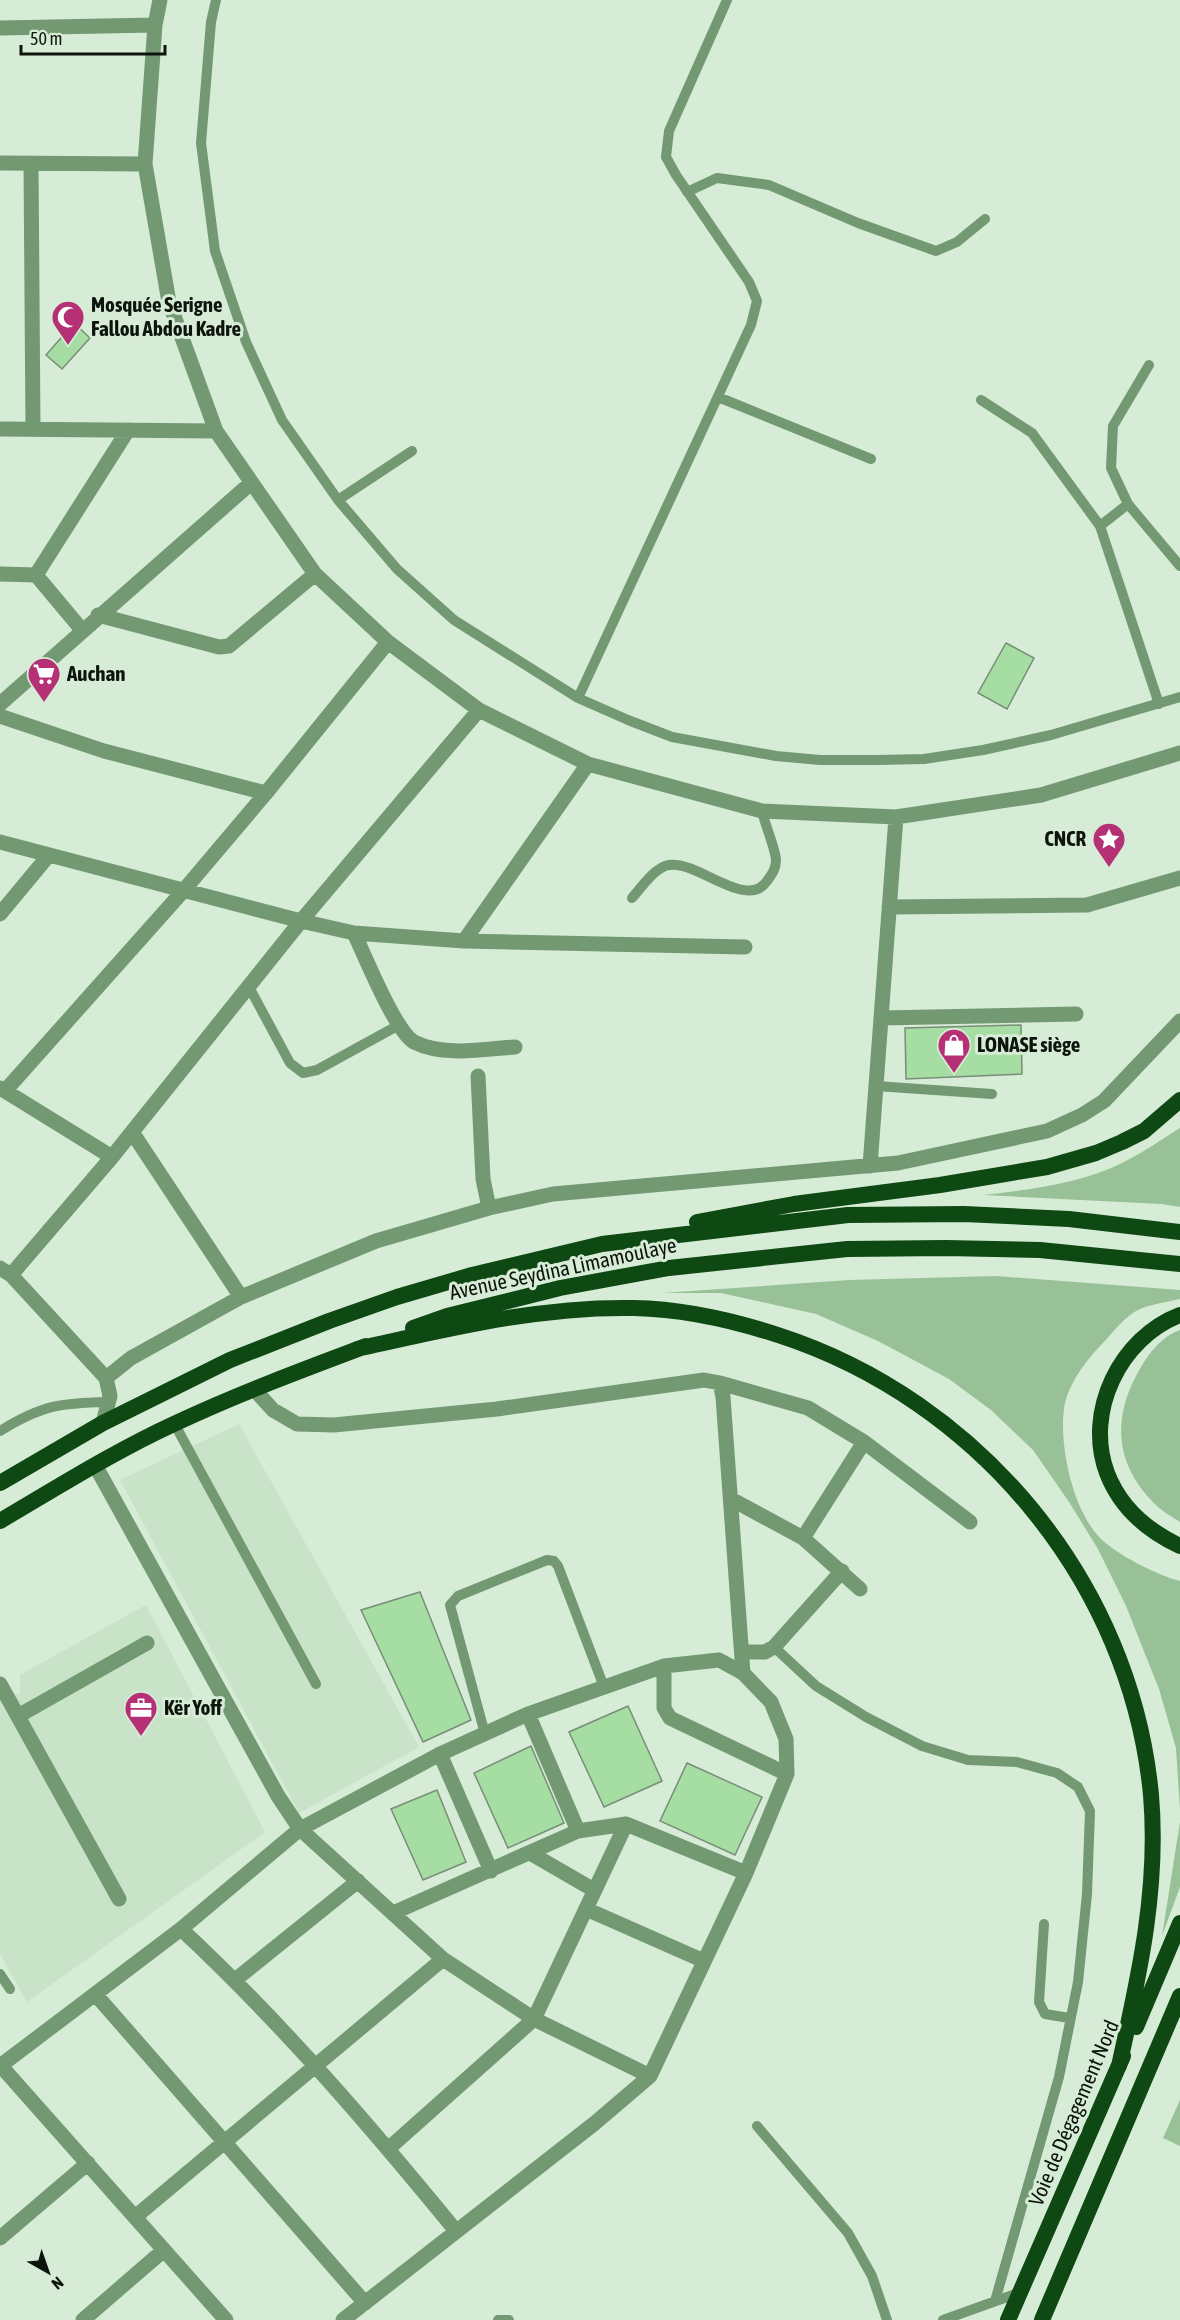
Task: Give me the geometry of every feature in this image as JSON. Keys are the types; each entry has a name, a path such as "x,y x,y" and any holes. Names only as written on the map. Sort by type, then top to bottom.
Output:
{"highway":[{"path":"602,1244 783,1206 940,1185 1078,1160 1144,1131 1180,1100"},
{"name":"Avenue Seydina Limamoulaye","path":"0,1483 103,1423 230,1360 397,1297 472,1275 602,1244 848,1215 964,1214 1069,1219 1180,1232"},
{"name":"Avenue Seydina Limamoulaye","path":"0,1521 95,1465 174,1424 254,1389 447,1316 560,1288 669,1268 754,1257 847,1249 1040,1250 1180,1264"},
{"path":"357,1349 495,1319 557,1312 634,1308 692,1314 748,1325 802,1342 894,1387 950,1426 1006,1478 1048,1528 1080,1578 1109,1635 1127,1684 1143,1741 1151,1796 1153,1855 1149,1911 1144,1953 1119,2066"},
{"path":"1180,1315 1168,1319 1148,1333 1129,1351 1115,1371 1102,1412 1101,1450 1117,1492 1132,1513 1163,1538 1180,1546"},
{"name":"Voie de Dégagement Nord","path":"1008,2320 1180,1923"},
{"path":"1045,2317 1180,1996"}],"street":[{"path":"160,0 155,25 145,164 170,302 216,431 315,574 388,642 479,710 588,764 762,811 896,817 1041,795 1180,753"},
{"path":"0,28 155,25"},
{"path":"0,163 145,164"},
{"path":"30,164 33,429"},
{"path":"0,429 216,431"},
{"path":"36,575 128,430"},
{"path":"0,704 98,615 251,483"},
{"path":"0,574 36,575 82,630"},
{"path":"98,615 219,647 230,646 315,574"},
{"path":"111,1157 2,1090 184,891 388,642"},
{"path":"103,1423 110,1390 106,1378 6,1272 111,1157 301,921 479,710"},
{"path":"0,716 104,751 266,793"},
{"path":"464,941 588,764"},
{"path":"870,1166 896,817"},
{"path":"0,842 354,933 464,941 746,947"},
{"path":"0,914 49,855"},
{"path":"889,907 1087,905 1180,878"},
{"path":"354,933 399,1025 412,1041 428,1047 456,1051 515,1047"},
{"path":"881,1018 1076,1014"},
{"path":"106,1378 131,1358 241,1297 376,1241 489,1208 553,1194 898,1163 1047,1131 1082,1115 1104,1101 1180,1021"},
{"path":"478,1076 483,1179 489,1208"},
{"path":"132,1132 241,1297"},
{"path":"254,1389 273,1410 297,1424 334,1425 497,1409 704,1380 808,1408 864,1442 970,1522"},
{"path":"720,1383 723,1397 743,1672"},
{"path":"803,1538 864,1442"},
{"path":"95,1465 272,1786 300,1829 442,1959 534,2019 650,2076"},
{"path":"731,1499 803,1538 861,1588"},
{"path":"742,1652 765,1652 774,1647 842,1571"},
{"path":"18,1716 147,1643"},
{"path":"226,2320 1,2066 181,1929 300,1829 440,1754 528,1714 664,1666 719,1660 743,1672 771,1702 786,1739 787,1774 746,1873 650,2076 595,2123 343,2320"},
{"path":"664,1666 664,1708 669,1718 787,1774"},
{"path":"0,1684 119,1899"},
{"path":"528,1714 578,1831"},
{"path":"440,1754 491,1871"},
{"path":"393,1913 578,1831 626,1824 746,1873"},
{"path":"388,2149 534,2019 626,1824"},
{"path":"530,1853 594,1890"},
{"path":"235,1980 358,1881"},
{"path":"586,1909 704,1961"},
{"path":"181,1929 235,1980 314,2065 456,2231"},
{"path":"135,2217 442,1959"},
{"path":"96,1995 365,2303"},
{"path":"0,2238 88,2163"},
{"path":"83,2320 164,2250"}],"lane":[{"path":"216,0 210,22 201,143 215,251 246,342 282,420 338,500 397,569 454,620 578,698 672,737 723,748 820,760 924,759 983,750 1051,735 1180,697"},
{"path":"578,698 751,325 757,301 749,282 687,192 666,157 669,131 727,0"},
{"path":"687,192 717,178 768,185 858,223 936,251 957,242 986,219"},
{"path":"1149,364 1113,426 1111,468 1128,504 1180,566"},
{"path":"718,396 871,459"},
{"path":"981,400 1032,434 1100,526 1159,704"},
{"path":"338,500 412,451"},
{"path":"1100,526 1128,504"},
{"path":"632,898 654,874 666,865 679,864 750,892 764,885 774,871 776,859 762,811"},
{"path":"249,987 290,1063 303,1072 317,1070 399,1025"},
{"path":"876,1086 992,1094"},
{"path":"0,1431 36,1411 54,1406 108,1402"},
{"path":"174,1424 316,1684"},
{"path":"485,1734 450,1605 458,1596 547,1560 554,1561 558,1566 604,1687"},
{"path":"774,1647 816,1686 866,1717 922,1746 968,1760 1017,1762 1057,1773 1078,1787 1090,1811 1087,1894 1079,1971 1059,2077 995,2301"},
{"path":"1044,1924 1039,2002 1045,2014 1069,2018"},
{"path":"0,1974 10,1989"},
{"path":"758,2126 848,2233 872,2276 887,2320"},
{"path":"943,2320 1021,2292"},
{"path":"498,2320 509,2320"}],"shaded area":[{"path":"1180,1128 1180,1207 1161,1204 984,1195 1091,1176 1131,1158"},
{"path":"996,1276 1180,1290 1180,1299 1145,1307 1130,1315 1097,1349 1084,1365 1069,1391 1063,1424 1070,1477 1075,1495 1090,1526 1107,1544 1127,1557 1149,1569 1180,1581 1180,1810 1176,1748 1159,1689 1126,1606 1098,1549 1033,1450 991,1410 949,1379 878,1341 816,1314 721,1293 662,1293 849,1280"},
{"path":"1180,1330 1180,1522 1157,1506 1132,1474 1125,1457 1122,1422 1131,1386 1145,1361 1162,1340"},
{"path":"239,1424 419,1747 299,1813 120,1480"},
{"path":"146,1605 265,1832 27,2002 0,1954 0,1699 4,1701 20,1693 20,1675"},
{"path":"1180,1822 1180,1887 1162,1936"},
{"path":"1180,2100 1180,2146 1163,2138"}],"building":[{"name":"Mosquée Serigne Fallou Abdou Kadre","path":"74,323 90,338 62,369 46,355"},
{"path":"1006,643 1034,658 1007,709 978,693"},
{"path":"1021,1025 1022,1074 906,1079 905,1028"},
{"path":"420,1592 471,1720 423,1742 361,1610"},
{"path":"628,1706 662,1781 604,1807 569,1732"},
{"path":"531,1746 564,1823 508,1848 474,1773"},
{"path":"687,1763 762,1797 735,1855 660,1821"},
{"path":"437,1790 466,1862 423,1880 391,1809"}],"place":[{"name":"Mosquée Serigne Fallou Abdou Kadre","path":"68,346"},
{"name":"Auchan","path":"44,703"},
{"name":"CNCR","path":"1109,868"},
{"name":"LONASE siège","path":"954,1074"},
{"name":"Kër Yoff","path":"141,1737"}]}
